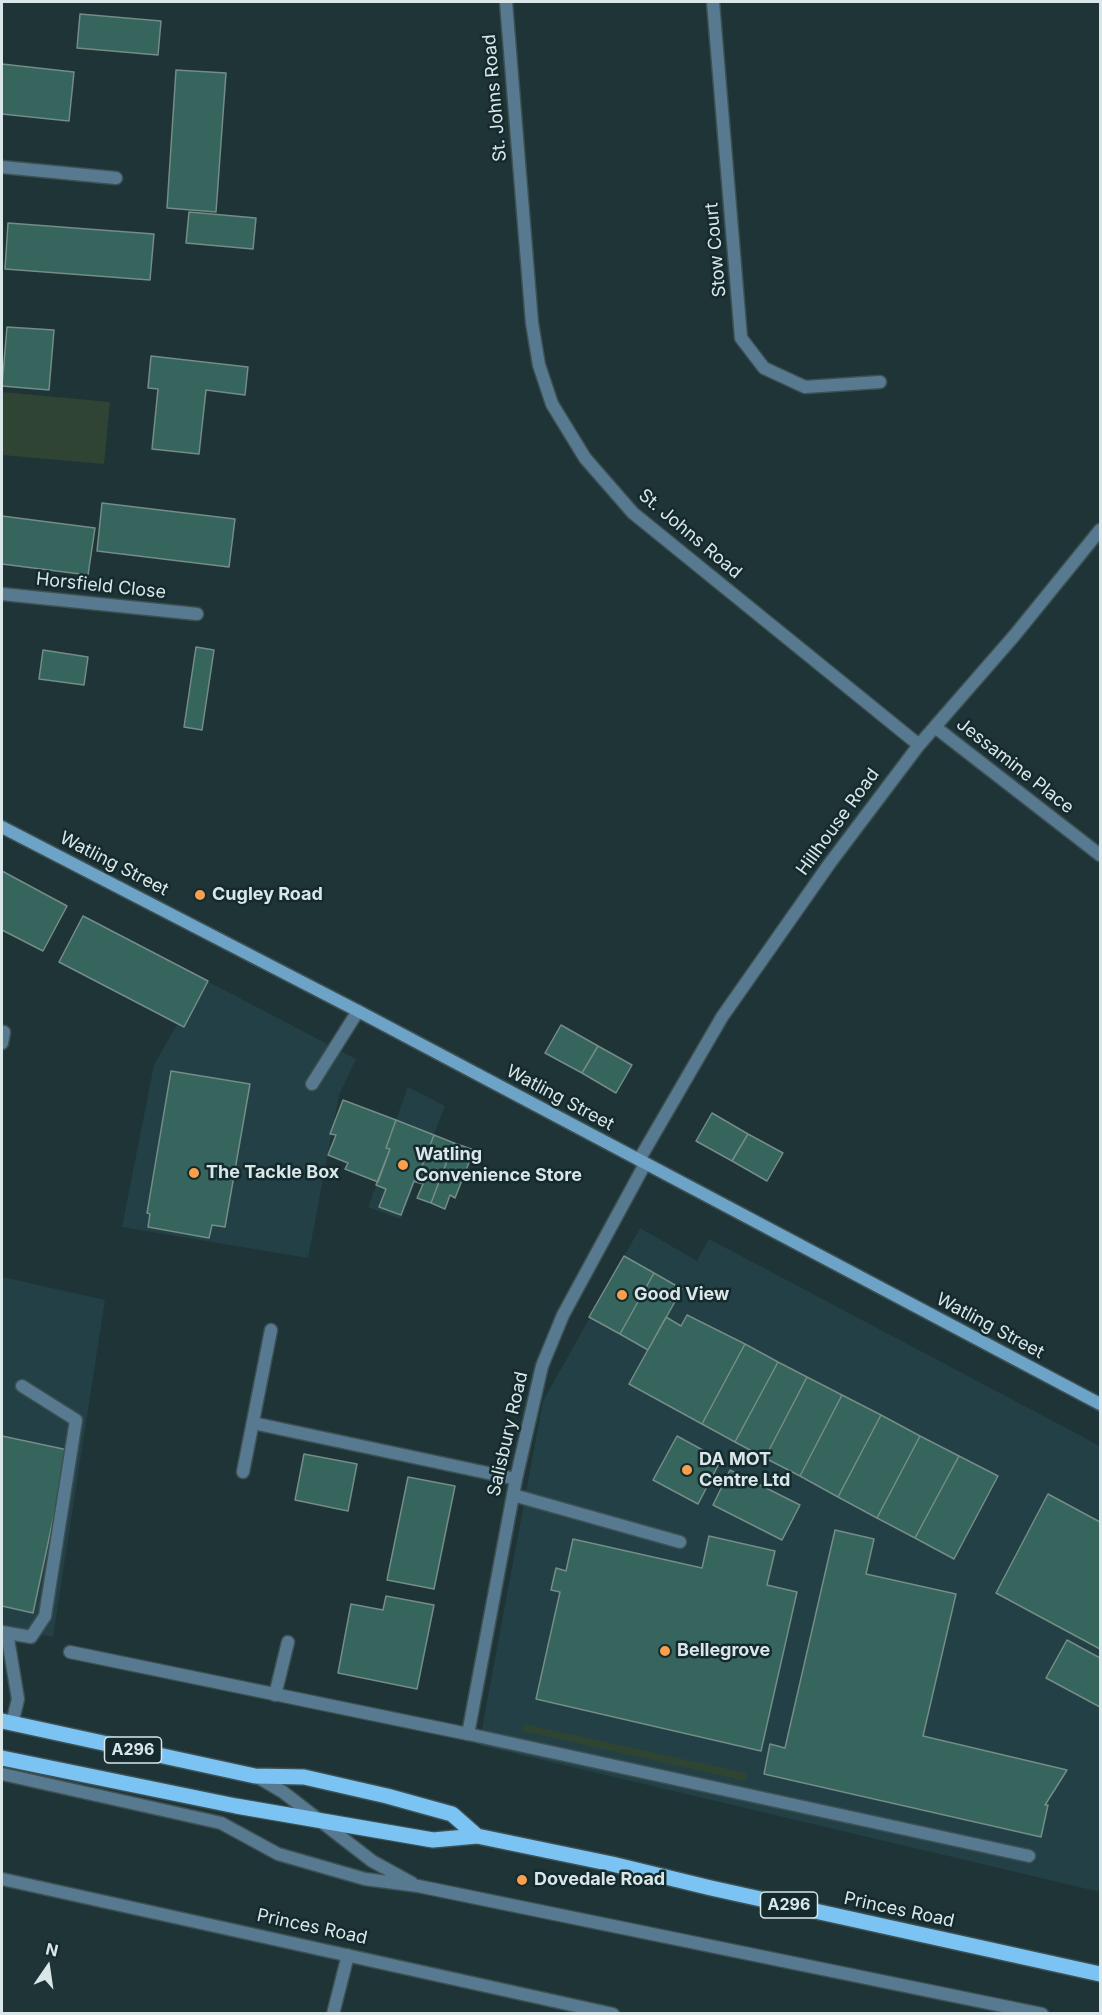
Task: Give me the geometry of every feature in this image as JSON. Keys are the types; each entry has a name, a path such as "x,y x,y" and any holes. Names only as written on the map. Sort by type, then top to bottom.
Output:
{"main road":[{"name":"Watling Street","path":"2,827 358,1011 1101,1404"},
{"name":"Princes Road","path":"7,1723 255,1776 304,1778 387,1796 452,1814 477,1836"},
{"name":"Princes Road","path":"2,1758 236,1806 433,1840 477,1836 612,1864 1101,1974"}],"street":[{"name":"St. Johns Road","path":"506,2 532,323 539,365 552,404 585,459 633,513 920,745"},
{"name":"Stow Court","path":"712,2 741,338 764,368 805,387 880,382"},
{"path":"2,167 116,178"},
{"name":"Hillhouse Road","path":"642,1162 722,1017 830,863 920,745 1101,530"},
{"name":"Horsfield Close","path":"2,594 197,614"},
{"name":"Jessamine Place","path":"936,727 1101,855"},
{"path":"312,1084 358,1011"},
{"path":"2,1032 4,1032 2,1043"},
{"name":"Salisbury Road","path":"468,1734 516,1479 537,1383 551,1341 563,1315 642,1162"},
{"path":"243,1472 271,1329"},
{"path":"7,1723 18,1699 4,1632 32,1637 45,1616 76,1420 22,1386"},
{"path":"253,1423 516,1479"},
{"path":"513,1495 680,1542"},
{"path":"275,1695 288,1642"},
{"path":"70,1652 468,1734 1029,1856"},
{"path":"2,1774 221,1823 278,1854 365,1879 418,1886 1042,2013"},
{"path":"255,1776 283,1792 372,1861 418,1886"},
{"name":"Princes Road","path":"2,1879 613,2013"},
{"path":"333,2013 348,1955"}],"shaded area":[{"path":"203,979 356,1059 339,1095 308,1258 122,1227 154,1065"},
{"name":"Watling Convenience Store","path":"408,1087 445,1106 401,1219 368,1207 390,1150 396,1120"},
{"path":"640,1228 697,1261 709,1239 1100,1446 1100,1892 479,1745 543,1401"},
{"path":"2,1277 105,1300 53,1637 2,1626"}],"green space":[{"path":"2,392 110,402 104,464 2,455"},
{"path":"524,1724 747,1773 745,1781 522,1731"}],"building":[{"path":"80,14 161,21 158,55 77,48"},
{"path":"2,64 74,72 69,121 2,114"},
{"path":"176,70 226,73 216,212 167,208"},
{"path":"189,212 256,218 253,249 186,243"},
{"path":"8,223 154,234 150,280 5,269"},
{"path":"7,327 54,330 49,390 2,386"},
{"path":"151,356 248,367 245,395 206,390 199,454 152,449 158,389 148,388"},
{"path":"102,503 235,519 229,567 97,551"},
{"path":"2,516 95,528 88,575 2,564"},
{"path":"196,647 214,650 202,730 184,727"},
{"path":"43,650 88,657 84,685 39,679"},
{"path":"2,871 67,906 43,951 2,930"},
{"path":"83,916 208,981 184,1027 59,962"},
{"path":"561,1025 598,1046 582,1073 545,1053"},
{"path":"598,1046 632,1065 616,1093 582,1073"},
{"name":"The Tackle Box","path":"171,1071 250,1084 225,1227 212,1225 209,1238 148,1227 150,1214 147,1213"},
{"path":"343,1100 396,1120 386,1148 390,1149 378,1182 345,1169 348,1163 328,1155 336,1135 330,1134"},
{"path":"712,1113 748,1134 732,1161 696,1141"},
{"name":"Watling Convenience Store","path":"396,1120 434,1135 401,1215 379,1207 386,1189 376,1185 390,1149 386,1148"},
{"path":"748,1134 783,1153 767,1181 732,1161"},
{"path":"434,1135 454,1143 431,1203 417,1198 423,1184 416,1182"},
{"path":"454,1143 474,1150 455,1198 450,1195 445,1209 431,1203"},
{"name":"Good View","path":"624,1256 654,1273 620,1334 589,1317"},
{"path":"654,1273 682,1289 648,1350 620,1334"},
{"path":"687,1315 745,1344 702,1424 629,1384 666,1317 681,1326"},
{"path":"745,1344 778,1362 735,1442 702,1424"},
{"path":"778,1362 807,1377 765,1458 735,1442"},
{"path":"807,1377 842,1395 800,1476 765,1458"},
{"path":"842,1395 881,1415 838,1497 800,1476"},
{"path":"881,1415 920,1436 877,1518 838,1497"},
{"path":"2,1436 68,1450 33,1613 2,1606"},
{"name":"DA MOT Centre Ltd","path":"677,1436 721,1460 698,1504 653,1480"},
{"path":"920,1436 959,1456 915,1538 877,1518"},
{"path":"304,1454 357,1464 348,1511 295,1500"},
{"path":"959,1456 998,1476 954,1559 915,1538"},
{"path":"730,1470 800,1505 782,1540 713,1505"},
{"path":"408,1477 455,1486 434,1589 387,1580"},
{"path":"1048,1494 1100,1522 1100,1649 996,1593"},
{"path":"835,1530 874,1539 866,1574 956,1594 923,1736 1067,1770 1045,1805 1048,1805 1041,1837 764,1774 770,1744 785,1748"},
{"name":"Bellegrove","path":"709,1536 775,1551 767,1585 797,1592 761,1751 536,1699 560,1592 551,1590 556,1568 566,1571 573,1539 702,1568"},
{"path":"386,1596 434,1605 417,1689 338,1673 351,1604 383,1610"},
{"path":"1067,1640 1100,1658 1100,1707 1046,1678"}],"place":[{"name":"Cugley Road","path":"200,895"},
{"name":"Watling Convenience Store","path":"403,1165"},
{"name":"The Tackle Box","path":"194,1173"},
{"name":"Good View","path":"622,1295"},
{"name":"DA MOT Centre Ltd","path":"687,1470"},
{"name":"Bellegrove","path":"665,1651"},
{"name":"Dovedale Road","path":"522,1880"}]}
